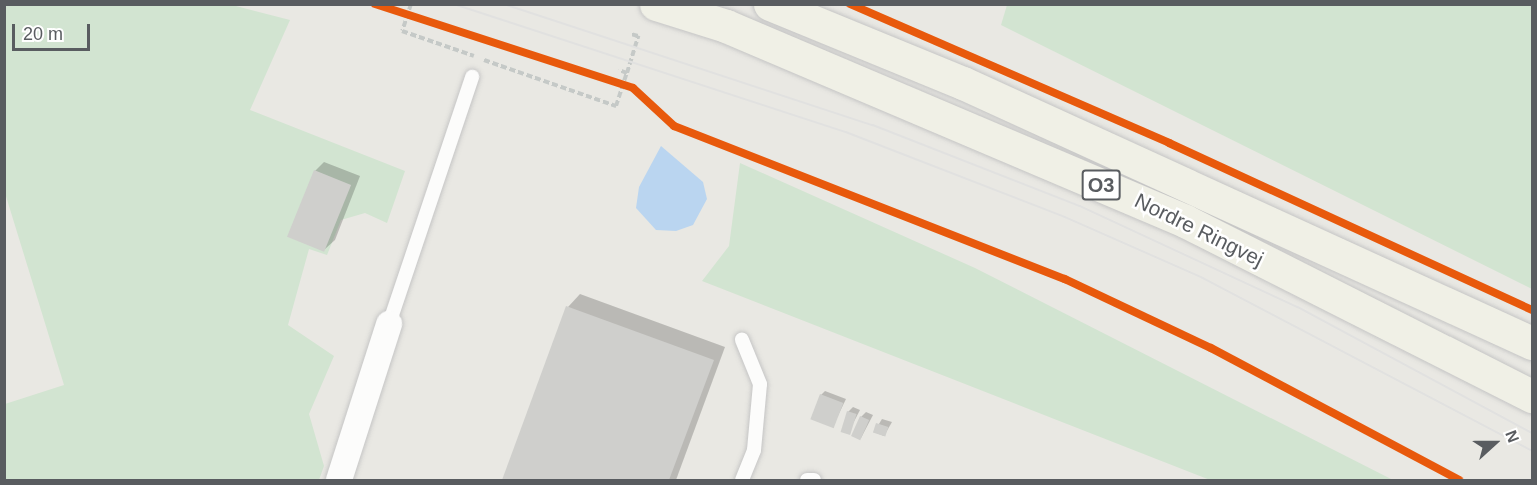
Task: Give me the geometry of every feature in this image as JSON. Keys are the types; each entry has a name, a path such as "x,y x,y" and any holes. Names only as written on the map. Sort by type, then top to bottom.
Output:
{"main road":[{"name":"Nordre Ringvej","path":"656,4 726,26 1185,221 1533,396"},
{"name":"Nordre Ringvej","path":"770,4 974,87 1533,343"}],"street":[{"path":"339,480 389,324"}],"lane":[{"path":"389,324 443,156 472,77"},
{"path":"742,340 760,384 754,450 742,480"},
{"path":"807,480 814,480"}],"path":[{"path":"411,4 402,31 616,106 638,36 631,34"},
{"path":"397,10 418,17"},
{"path":"472,77 482,49"},
{"path":"619,70 627,73"},
{"path":"612,81 633,88"}],"green space":[{"path":"4,5 232,5 290,20 250,110 405,171 387,223 365,213 341,220 327,255 309,249 288,325 334,356 309,414 324,466 319,480 5,480 5,404 64,385 5,193"},
{"path":"1007,5 1532,5 1532,289 1001,25"},
{"path":"740,163 975,268 1393,480 1210,480 702,281 729,246"}],"water":[{"path":"661,146 703,182 707,199 693,225 676,231 656,230 636,208 639,187"}],"building":[{"path":"314,170 351,185 324,252 287,237"},
{"path":"566,306 714,360 669,480 502,480"},
{"path":"820,394 843,403 834,428 810,419"},
{"path":"847,411 857,414 850,435 841,432"},
{"path":"860,416 869,420 860,440 851,436"},
{"path":"876,423 888,427 885,437 873,433"}],"tram line":[{"path":"454,4 846,132 1065,217 1203,278 1532,451"},
{"path":"504,4 873,125 1080,206 1298,307 1532,433"}],"cycle path":[{"path":"375,4 633,88 674,126 1065,279 1211,348 1459,480"},
{"path":"850,4 1169,143 1532,310"}]}
